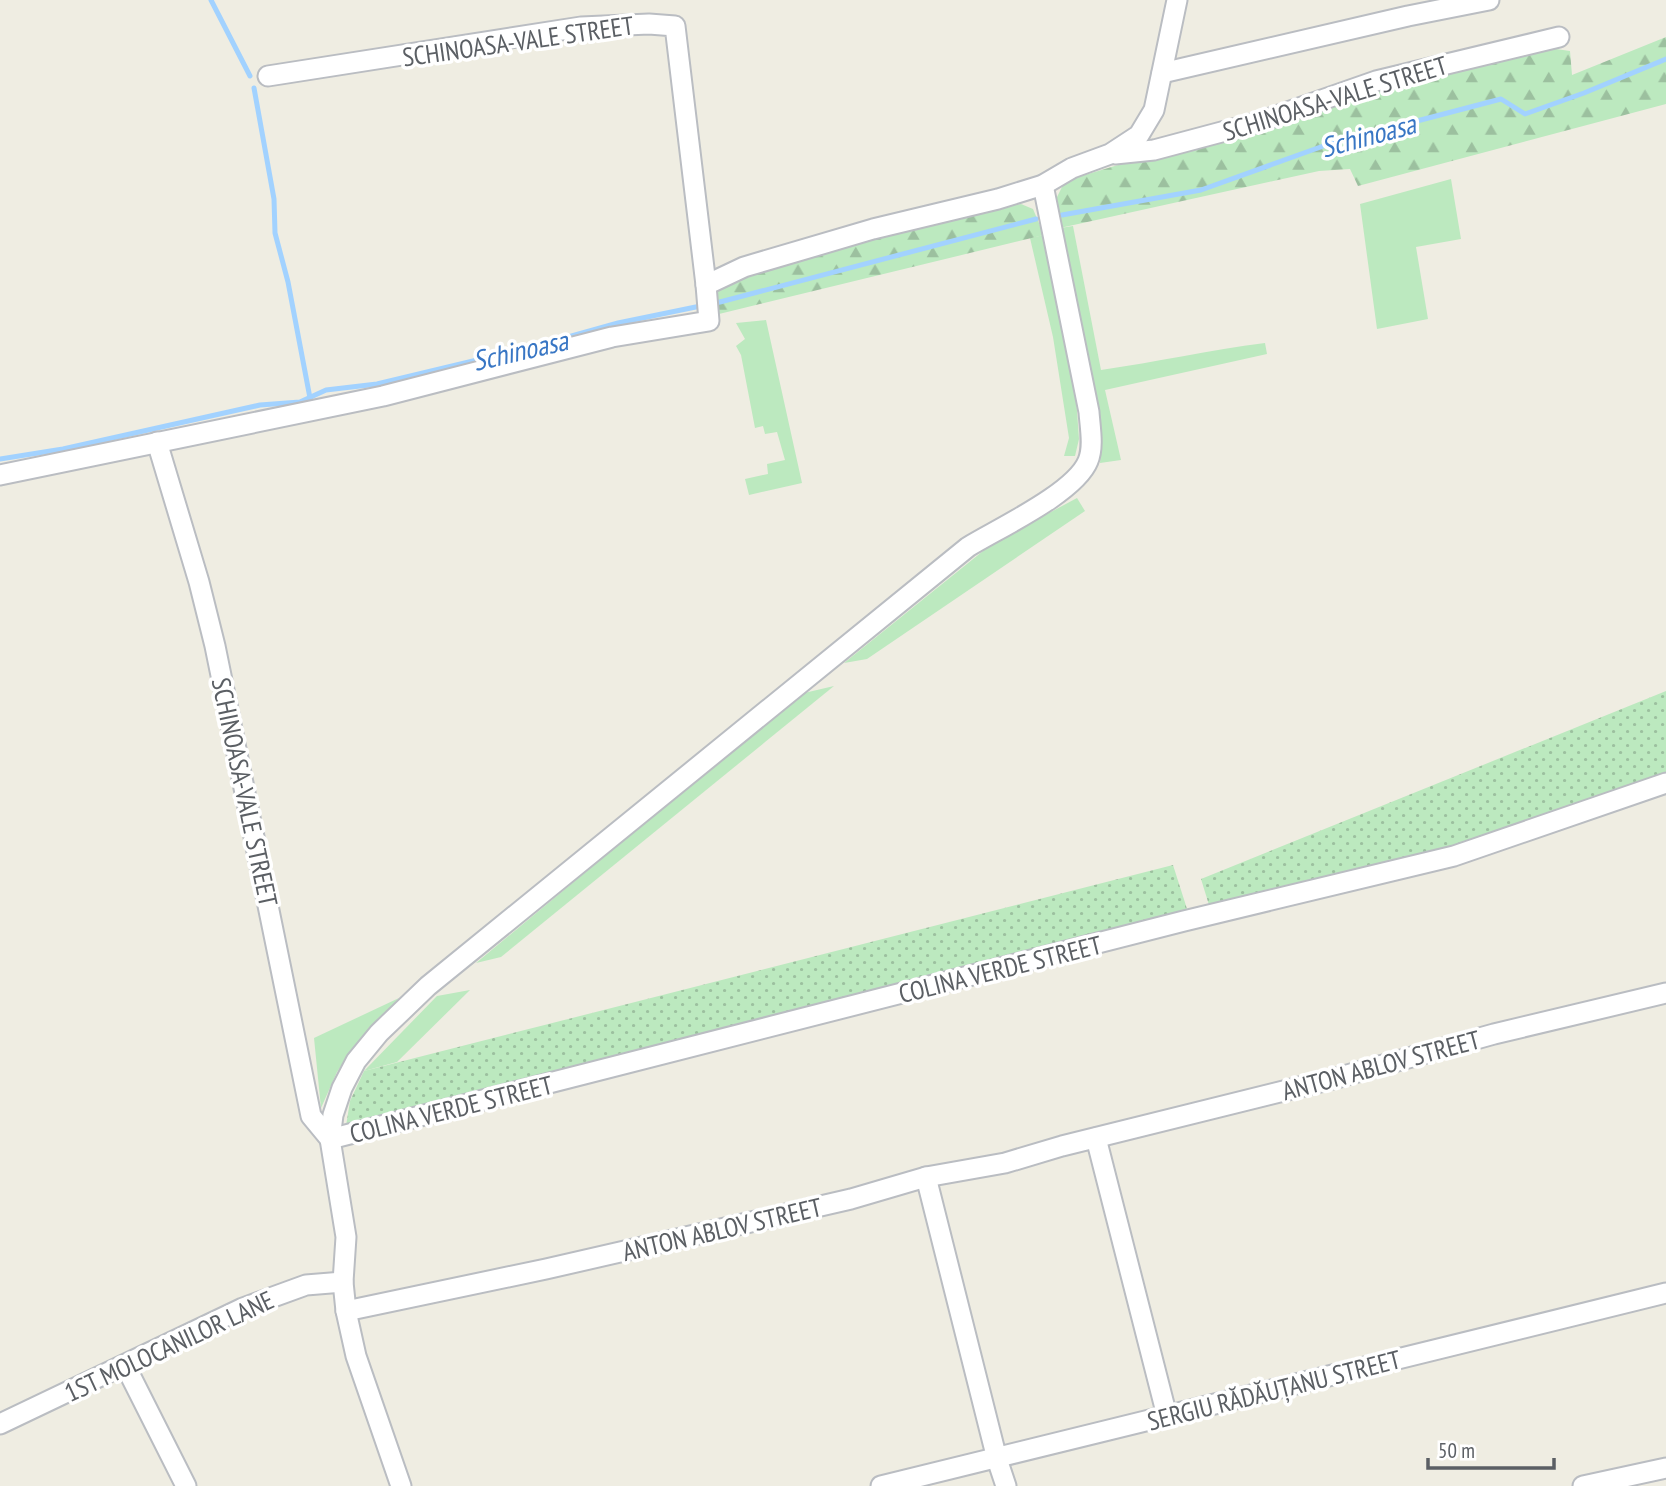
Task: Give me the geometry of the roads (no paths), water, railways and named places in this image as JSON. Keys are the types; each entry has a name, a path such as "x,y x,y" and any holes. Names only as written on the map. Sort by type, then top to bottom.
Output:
{"street":[{"name":"SCHINOASA-VALE STREET","path":"1110,155 1139,135 1154,110 1177,0"},
{"name":"SCHINOASA-VALE STREET","path":"1162,73 1489,0"},
{"name":"SCHINOASA-VALE STREET","path":"0,475 383,396 612,337 709,321 675,26 649,24 581,27 268,76"},
{"name":"SCHINOASA-VALE STREET","path":"707,292 744,267 847,237 998,199 1043,185 1073,168 1110,155 1154,150 1259,122 1376,81 1559,37"},
{"path":"401,1486 356,1356 346,1311 343,1282 346,1237 330,1139 339,1097 356,1061 379,1033 428,986 968,547 1062,491 1082,472 1089,460 1091,447 1089,412 1043,185"},
{"name":"SCHINOASA-VALE STREET","path":"157,442 199,582 215,646 310,1116 330,1139"},
{"name":"COLINA VERDE STREET","path":"330,1139 1184,921 1454,856 1666,783"},
{"name":"ANTON ABLOV STREET","path":"346,1311 546,1269 851,1199 926,1177 1005,1163 1256,1099 1494,1034 1666,993"},
{"path":"1096,1138 1167,1416"},
{"path":"926,1177 1006,1486"},
{"name":"1ST MOLOCANILOR LANE","path":"0,1424 243,1308 306,1285 343,1282"},
{"name":"SERGIU RĂDĂUȚANU STREET","path":"881,1486 1666,1293"},
{"path":"124,1365 186,1486"},
{"path":"1583,1486 1666,1468"}],"waterway":[{"path":"211,0 250,76"},
{"name":"Schinoasa","path":"1062,215 1201,190 1329,144 1501,99 1525,114 1666,59"},
{"path":"254,88 274,199 275,233 288,282 310,398"},
{"name":"Schinoasa","path":"0,459 63,449 260,405 300,402 326,390 377,384 618,323 720,302 1036,219"}]}
